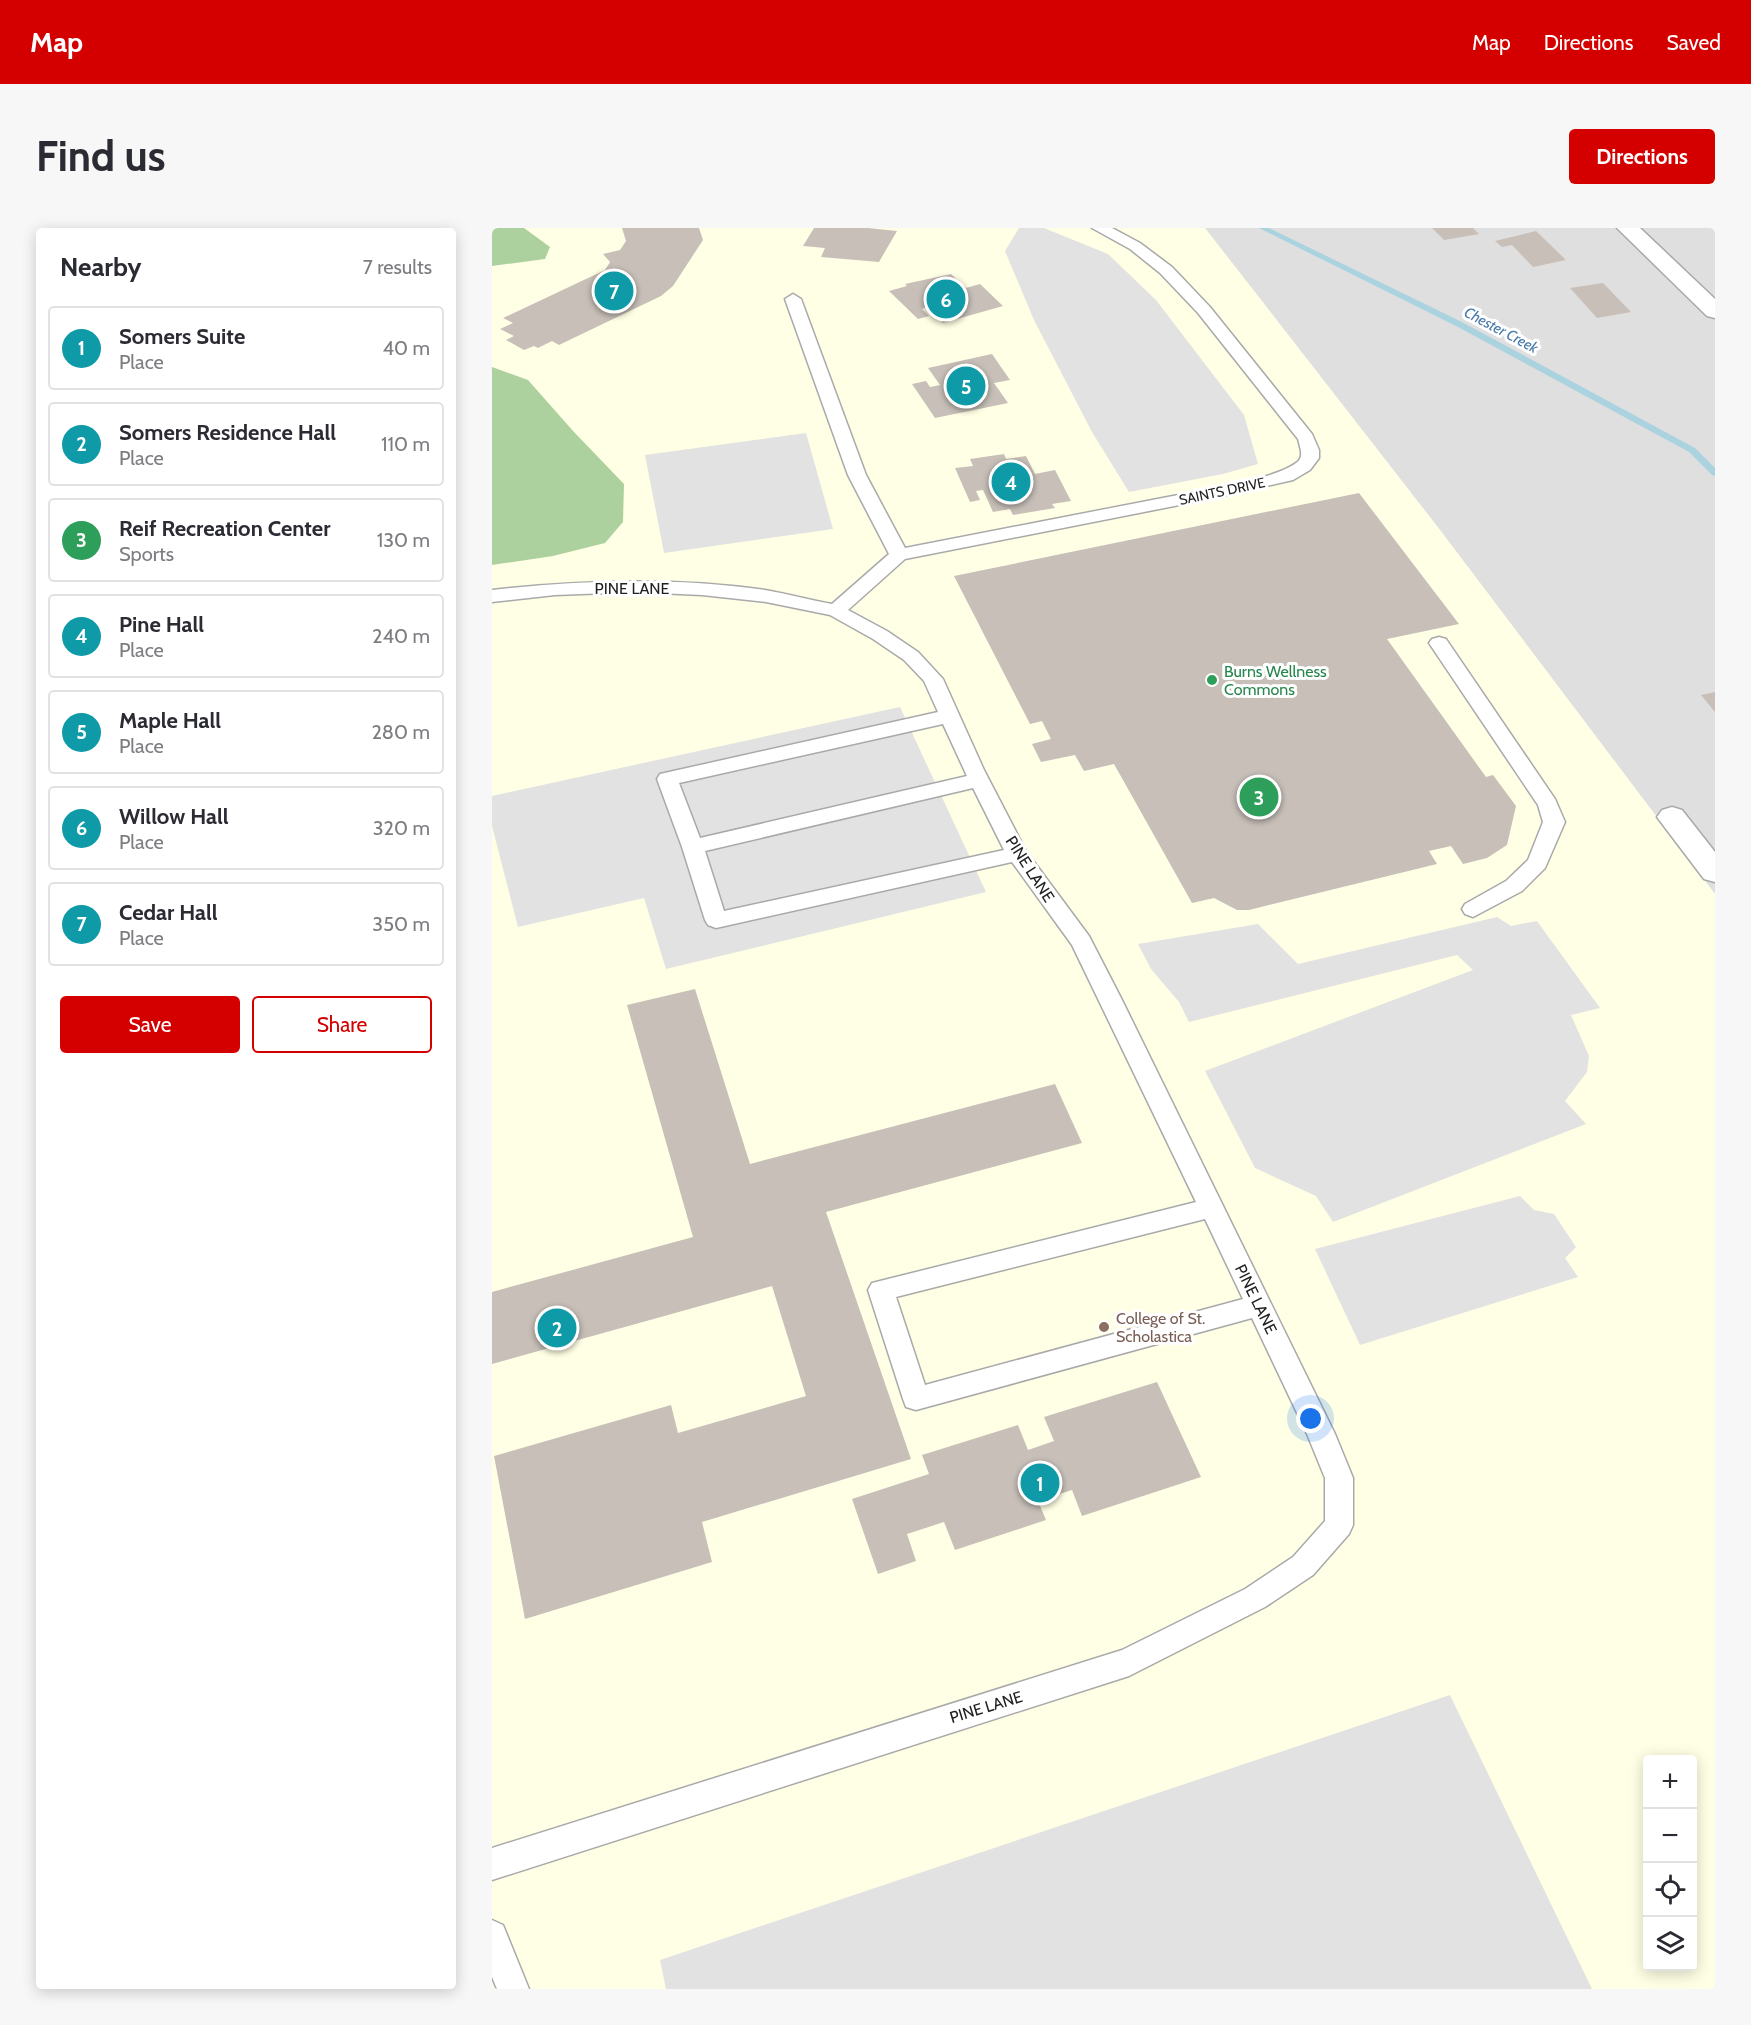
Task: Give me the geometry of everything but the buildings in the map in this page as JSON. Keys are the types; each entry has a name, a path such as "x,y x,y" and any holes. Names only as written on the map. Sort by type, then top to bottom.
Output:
{"street":[{"path":"1628,228 1715,311"},
{"path":"1672,817 1715,872"}],"lane":[{"name":"SAINTS DRIVE","path":"899,555 1276,479 1295,471 1310,458 1311,450 1306,438 1204,310 1166,270 1135,246 1100,228"},
{"path":"793,298 857,475 899,555 836,611"},
{"name":"PINE LANE","path":"492,596 555,589 635,586 702,589 766,596 836,611 880,635 911,656 933,679 979,780 1017,854 1081,942 1259,1305 1321,1434 1339,1478 1339,1525 1303,1566 1255,1598 1129,1662 492,1864"},
{"path":"1438,643 1548,804 1554,822 1537,863 1514,886 1473,909"},
{"path":"949,716 667,779 693,847 716,920 1017,854"},
{"path":"693,847 979,780"},
{"path":"1212,1208 880,1290 916,1399 1259,1305"},
{"path":"492,1936 513,1989"}],"shaded area":[{"name":"College of St. Scholastica","path":"492,228 1205,228 1440,530 1715,894 1715,1989 492,1989"},
{"path":"1019,228 1044,228 1108,254 1156,300 1244,415 1258,464 1223,474 1129,492 1092,432 1034,320 1005,251"},
{"path":"1205,228 1715,228 1715,894 1440,530"},
{"path":"806,433 833,529 664,553 645,455"},
{"path":"900,707 986,892 666,969 644,898 518,927 492,826 492,796"},
{"path":"1497,917 1511,926 1537,921 1600,1008 1571,1015 1589,1056 1587,1072 1565,1101 1586,1124 1333,1222 1316,1196 1255,1168 1205,1071 1473,970 1457,955 1189,1022 1179,1002 1151,969 1138,944 1258,924 1298,964"},
{"path":"1520,1196 1534,1210 1554,1214 1576,1247 1565,1258 1578,1277 1360,1345 1315,1249"},
{"path":"1450,1695 1592,1989 666,1989 660,1960"}],"green space":[{"path":"492,228 524,228 550,247 545,259 492,266"},
{"path":"492,367 528,380 624,484 623,522 605,543 553,556 492,565"}],"waterway":[{"name":"Chester Creek","path":"1263,228 1459,324 1692,450 1715,473"}],"place":[{"name":"Cedar Hall","path":"614,291"},
{"name":"Willow Hall","path":"946,299"},
{"name":"Maple Hall","path":"966,386"},
{"name":"Pine Hall","path":"1011,482"},
{"name":"Burns Wellness Commons","path":"1212,680"},
{"name":"Reif Recreation Center","path":"1259,797"},
{"name":"College of St. Scholastica","path":"1104,1327"},
{"name":"Somers Residence Hall","path":"557,1328"},
{"name":"Somers Suite","path":"1040,1483"}]}
